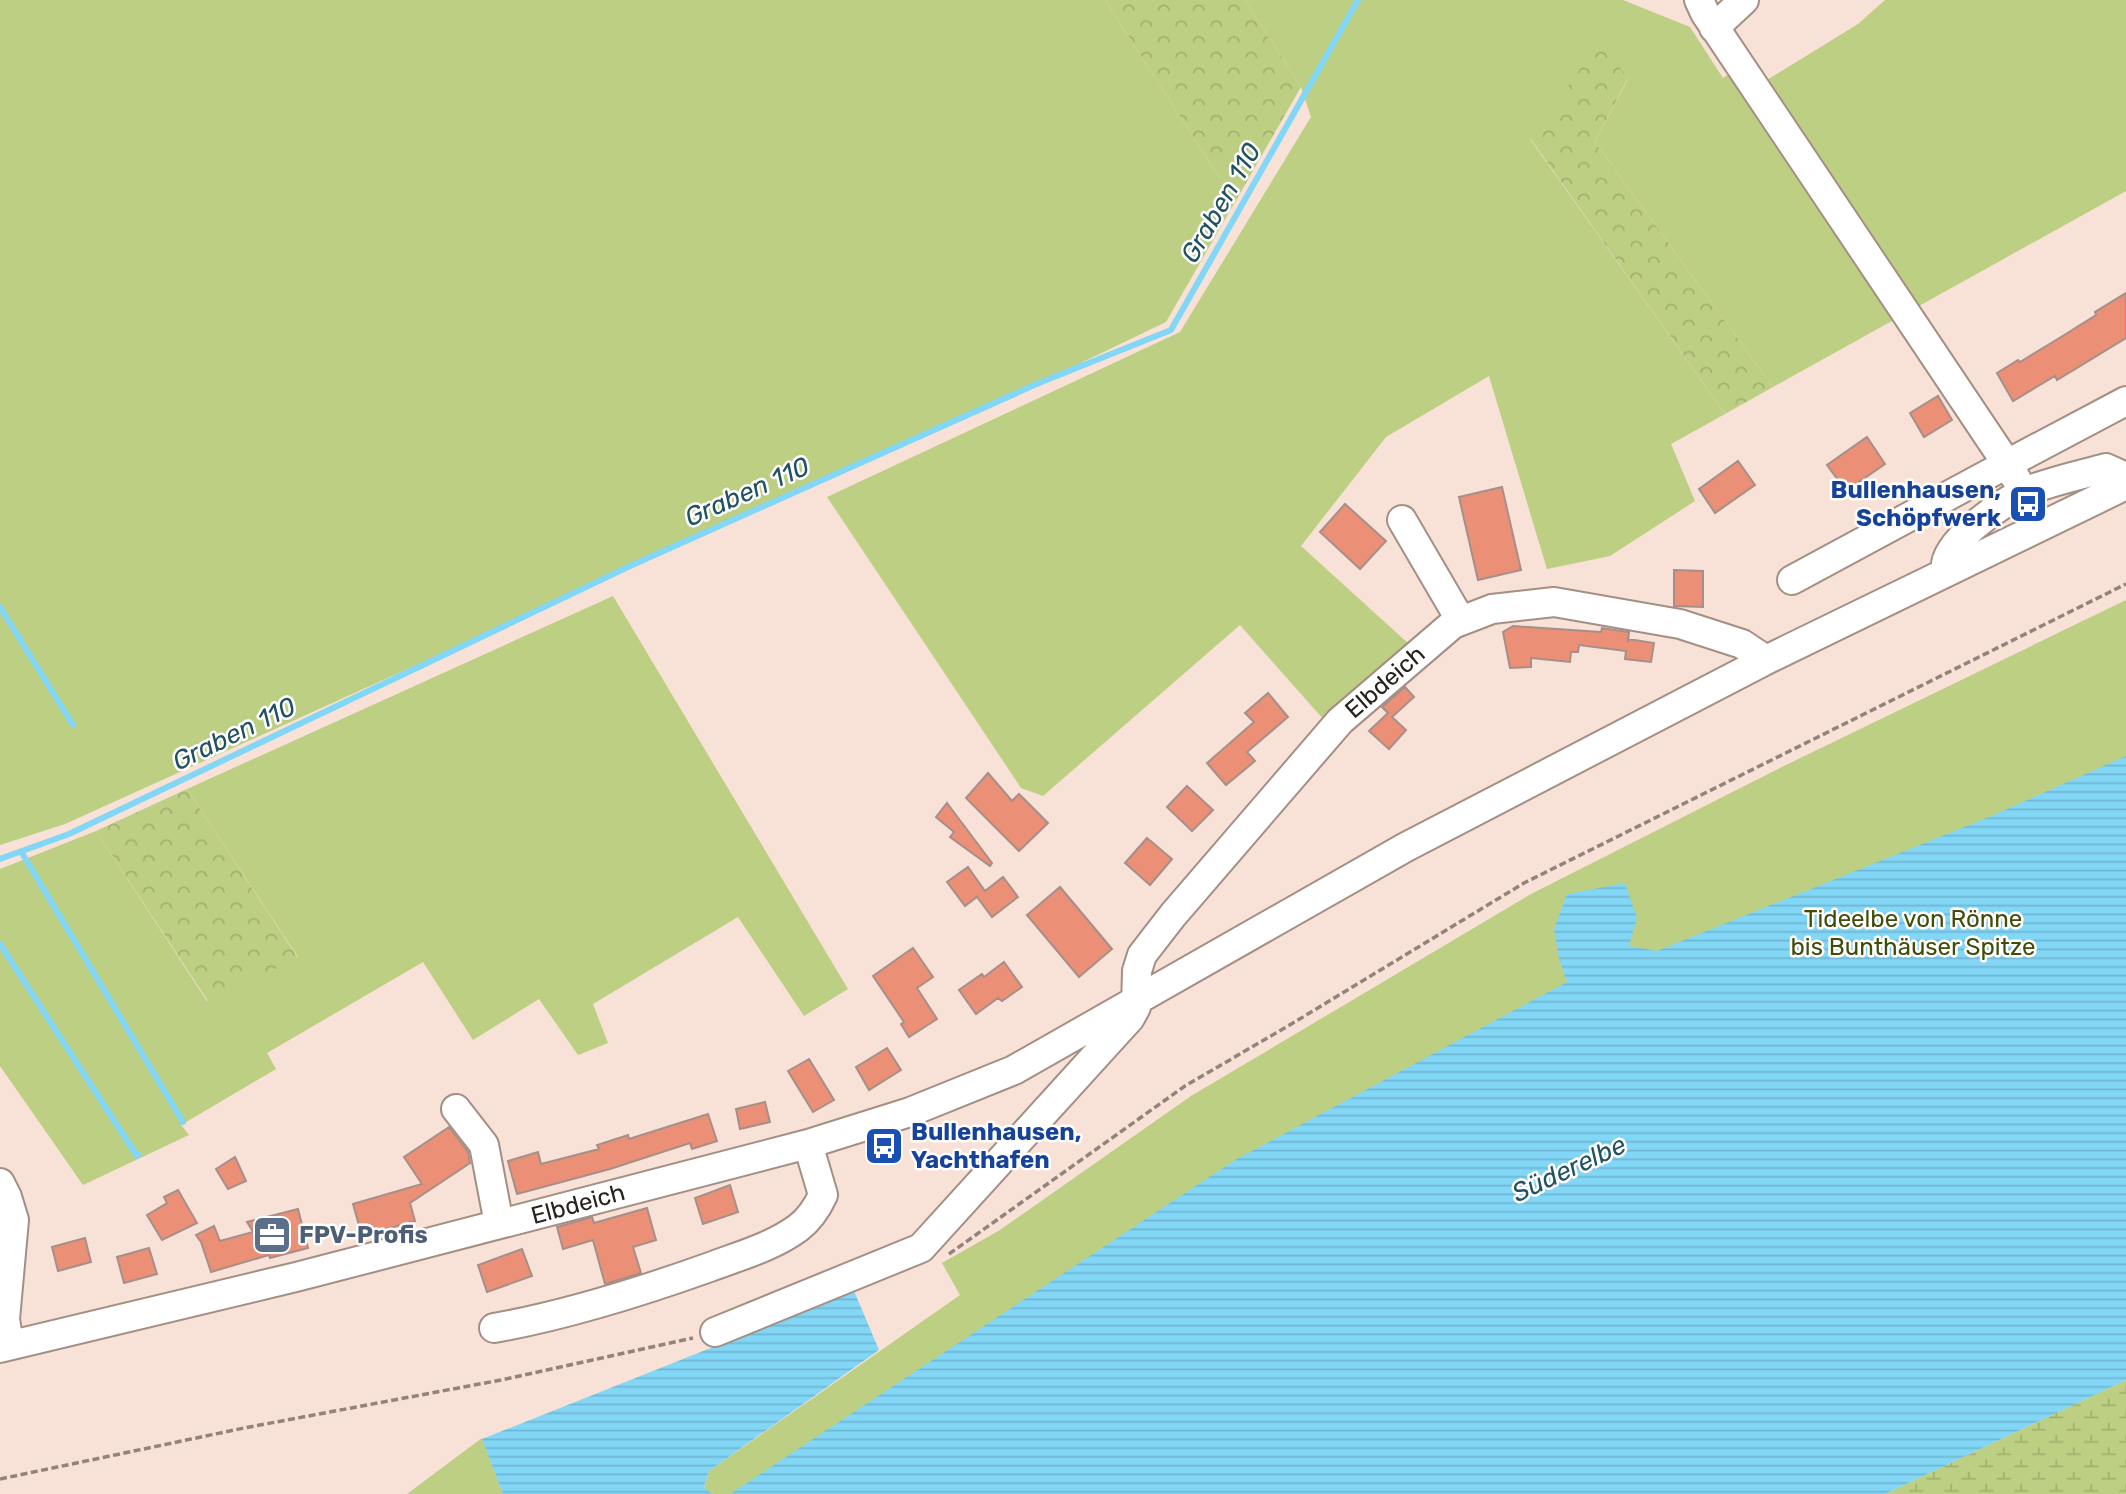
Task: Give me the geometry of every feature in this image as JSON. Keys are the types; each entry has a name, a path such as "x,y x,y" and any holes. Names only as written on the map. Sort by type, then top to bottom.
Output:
{"street":[{"path":"1699,0 1714,27 2024,492"},
{"path":"1714,27 1744,0"},
{"path":"1792,580 2126,401"},
{"path":"1947,572 1947,554 1961,537 1995,510 2024,492 2106,468 2126,477"},
{"name":"Elbdeich","path":"5,1347 296,1277 808,1144 910,1112 1014,1070 1406,847 1766,660 2126,485"},
{"path":"1402,520 1461,621"},
{"name":"Elbdeich","path":"1135,1003 1137,971 1142,955 1173,915 1340,721 1453,624 1492,608 1554,602 1680,624 1742,644 1766,660"},
{"path":"715,1332 920,1248 1130,1018 1135,1003"},
{"path":"456,1110 484,1145 499,1224"},
{"path":"495,1328 560,1314 664,1283 779,1240 815,1212 823,1195 808,1144"},
{"path":"0,1184 14,1220 5,1347"}],"path":[{"path":"920,1248 933,1262 953,1252 1185,1086 1524,883 2126,584"},
{"path":"0,1479 244,1428 501,1380 715,1332"}],"green space":[{"path":"0,0 1105,0 1235,202 1166,322 1039,383 65,824 0,845"},
{"path":"1105,0 1245,0 1301,87 1235,202"},
{"path":"1245,0 1623,0 1690,27 1723,78 1745,63 1759,85 1858,24 1885,0 2126,0 2126,191 1773,387 1595,142 1628,79 1530,139 1725,414 1671,444 1695,501 1610,556 1547,569 1489,376 1386,437 1301,546 1410,645 1365,679 1325,721 1240,625 1043,796 1021,788 827,497 1180,332 1311,117 1301,87"},
{"path":"1600,42 1628,78 1595,142 1773,387 1725,414 1530,138"},
{"path":"613,596 848,989 804,1016 738,917 593,1004 608,1043 578,1055 539,999 473,1040 423,962 267,1053 276,1069 181,1125 189,1135 83,1185 0,1066 0,869 96,831 207,1001 298,957 187,789"},
{"name":"Tideelbe von Rönne bis Bunthäuser Spitze","path":"2126,600 2126,1064 1253,1494 713,1494 704,1489 709,1471 960,1295 942,1263 1000,1230 1191,1096 1531,894 1786,765"},
{"path":"187,789 298,958 208,1001 96,831"},
{"path":"2126,1380 2126,1494 1885,1494"},
{"path":"482,1438 503,1494 407,1494"}],"water":[{"name":"Tideelbe von Rönne bis Bunthäuser Spitze","path":"2126,756 2126,1380 1885,1494 730,1494 1235,1160 1567,982 1559,959 1554,929 1567,894 1625,883 1637,918 1629,946 1657,951 1989,817"},
{"path":"854,1291 879,1350 709,1471 704,1488 713,1494 503,1494 482,1439"}],"building":[{"path":"2126,293 2126,338 2057,380 2055,376 2013,401 1997,373 2061,337"},
{"path":"1938,396 1952,420 1924,437 1910,413"},
{"path":"1867,437 1885,464 1846,491 1827,465"},
{"path":"1738,461 1755,485 1715,513 1699,489"},
{"path":"1502,487 1521,570 1478,580 1459,497"},
{"path":"1345,504 1386,541 1360,569 1320,532"},
{"path":"1674,570 1703,571 1703,607 1674,606"},
{"path":"1513,626 1601,632 1602,628 1629,632 1628,639 1654,643 1651,662 1625,659 1626,651 1579,645 1578,652 1571,652 1570,662 1531,658 1531,667 1510,668 1503,632"},
{"path":"1405,687 1414,697 1392,717 1406,730 1389,749 1369,731 1388,713 1382,707"},
{"path":"1268,693 1288,717 1247,752 1255,761 1226,785 1207,763 1254,722 1245,713"},
{"path":"988,773 1012,801 1019,794 1048,823 1019,851 966,798"},
{"path":"1187,786 1213,810 1192,831 1167,807"},
{"path":"947,803 992,863 990,866 950,837 954,832 936,817"},
{"path":"1147,838 1172,859 1150,885 1125,863"},
{"path":"968,867 985,891 1003,877 1018,897 992,917 977,897 965,906 947,882"},
{"path":"1060,887 1112,949 1079,977 1027,915"},
{"path":"913,948 933,977 917,988 937,1019 909,1037 901,1024 904,1022 873,976"},
{"path":"1004,962 1022,987 1002,1001 998,998 976,1014 959,990 982,974 984,977"},
{"path":"887,1048 901,1070 869,1090 856,1067"},
{"path":"809,1059 834,1100 813,1112 788,1071"},
{"path":"765,1102 770,1122 740,1129 736,1109"},
{"path":"708,1114 717,1141 692,1149 690,1143 610,1169 517,1194 508,1161 538,1152 541,1164 599,1149 597,1145 628,1135 629,1139"},
{"path":"449,1127 468,1152 470,1163 410,1203 415,1221 362,1236 353,1204 422,1184 404,1157"},
{"path":"235,1157 246,1181 228,1189 216,1169"},
{"path":"730,1185 738,1212 703,1224 695,1198"},
{"path":"178,1190 197,1223 162,1240 147,1215 167,1203 164,1197"},
{"path":"647,1208 656,1240 633,1247 641,1273 605,1284 593,1240 563,1249 557,1227 592,1217 594,1223"},
{"path":"298,1209 308,1248 270,1258 269,1255 211,1272 196,1235 214,1226 220,1241 253,1232 247,1222"},
{"path":"85,1238 91,1262 58,1271 52,1247"},
{"path":"149,1248 157,1274 124,1283 117,1257"},
{"path":"522,1249 532,1276 487,1292 478,1265"}],"waterway":[{"name":"Graben 110","path":"0,859 69,834 630,566 1039,383 1171,330 1358,0"},
{"path":"0,607 73,725"},
{"path":"22,853 183,1122"},
{"path":"0,944 137,1156 138,1154"}],"place":[{"name":"Bullenhausen, Schöpfwerk","path":"2028,504"},
{"name":"Bullenhausen, Yachthafen","path":"884,1146"},
{"name":"FPV-Profis","path":"272,1235"}],"water label":[{"name":"Süderelbe","path":"1569,1169"}]}
